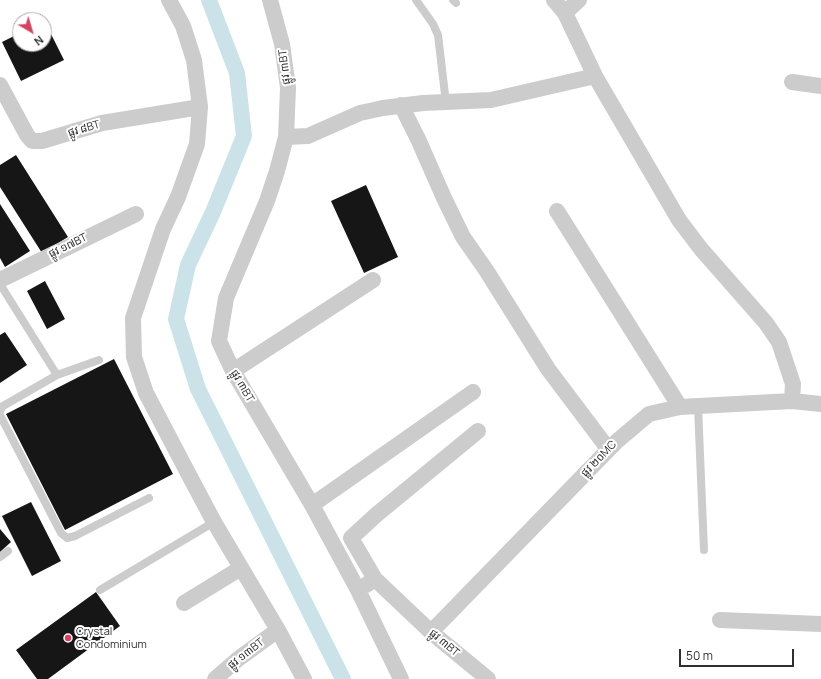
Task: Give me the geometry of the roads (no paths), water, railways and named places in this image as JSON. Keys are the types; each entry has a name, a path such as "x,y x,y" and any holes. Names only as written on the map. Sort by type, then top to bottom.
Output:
{"street":[{"path":"169,0 183,26 194,60 200,107 198,144 178,197 163,229 133,318 134,357 146,393 214,522 278,630 304,679"},
{"name":"ផ្លូវ ៣BT","path":"270,0 282,44 288,88 286,137 277,171 267,200 226,298 219,341 233,371 312,505 358,590 401,679"},
{"path":"554,0 565,12 595,76 679,220 701,249 766,323 779,342 793,384 792,401"},
{"path":"565,12 579,0"},
{"path":"286,137 308,136 360,113 401,105 491,100 595,76"},
{"path":"792,82 821,86"},
{"name":"ផ្លូវ ៨BT","path":"0,85 27,136 32,141 42,141 102,123 200,107"},
{"path":"401,105 463,237 486,270 548,369 608,450"},
{"path":"557,211 680,407"},
{"name":"ផ្លូវ ១៧BT","path":"0,280 136,214"},
{"path":"233,371 373,280"},
{"path":"312,505 473,392"},
{"name":"ផ្លូវ ២០MC","path":"431,632 616,442 649,414 680,407 792,401 821,404"},
{"name":"ផ្លូវ ៣BT","path":"478,431 376,515 351,538 375,579 431,632 488,679"},
{"path":"184,603 241,568"},
{"path":"358,590 375,579"},
{"path":"720,620 821,624"},
{"name":"ផ្លូវ ១៣BT","path":"215,679 238,659 278,630"}],"lane":[{"path":"416,0 438,35 446,103"},
{"path":"0,284 57,375"},
{"path":"0,411 3,406 57,375 99,360"},
{"path":"698,407 704,550"},
{"path":"0,415 61,533 68,538 75,536 149,498"},
{"path":"100,590 214,522"},
{"path":"0,557 8,551"}],"waterway":[{"path":"209,0 237,73 244,136 213,212 188,265 176,319 198,389 343,679"}],"place":[{"name":"Crystal Condominium","path":"68,638"}]}
